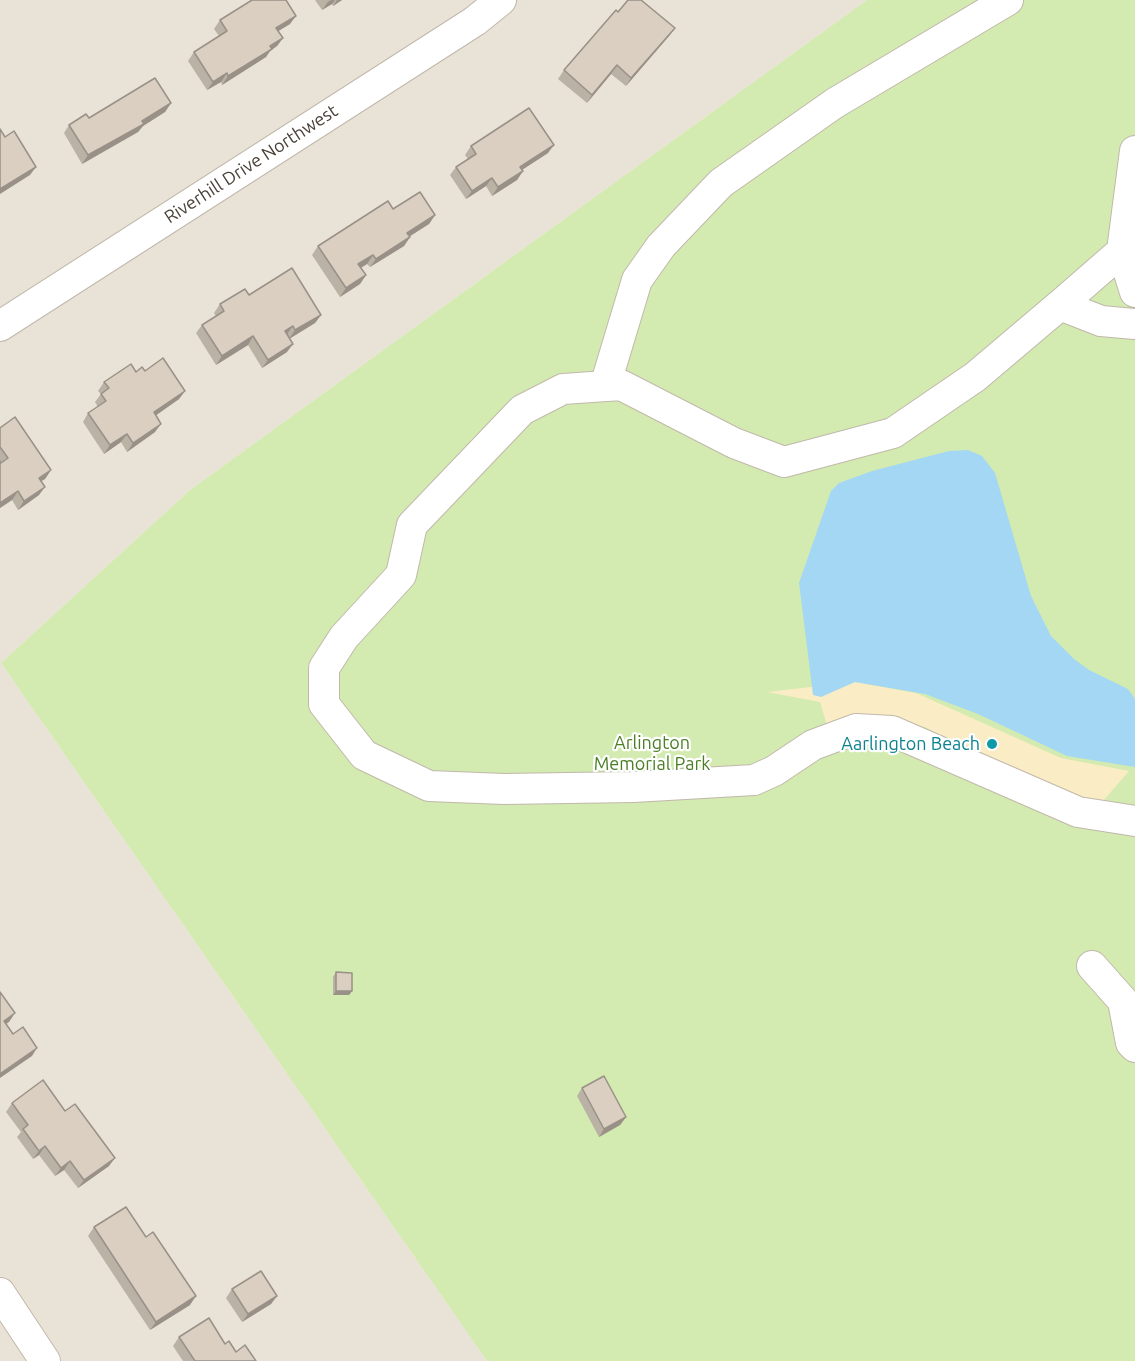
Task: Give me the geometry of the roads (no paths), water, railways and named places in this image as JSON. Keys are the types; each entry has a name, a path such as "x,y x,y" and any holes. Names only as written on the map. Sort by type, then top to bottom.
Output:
{"street":[{"name":"Riverhill Drive Northwest","path":"0,326 470,24 501,0"},
{"path":"604,386 637,280 661,246 721,183 835,104 1008,0"},
{"path":"1135,151 1128,250 1135,292"},
{"path":"1128,250 975,377 893,433 784,462 734,443 621,385 563,389 522,410 412,525 401,575 344,637 324,668 324,704 364,755 429,786 504,789 633,787 754,780 774,771 813,745 856,729 892,731 1078,812 1135,821"},
{"path":"1060,305 1101,321 1135,324"},
{"path":"1092,966 1123,1001 1131,1043 1135,1047"},
{"path":"0,1293 45,1361"}],"water":[{"path":"968,450 982,456 995,473 1031,596 1051,636 1074,659 1089,670 1128,689 1135,699 1135,767 1067,756 978,714 925,694 855,682 821,697 813,695 799,583 831,491 839,483 872,471 949,451"}],"place":[{"name":"Aarlington Beach","path":"992,744"}],"park label":[{"name":"Arlington Memorial Park","path":"652,753"}]}
